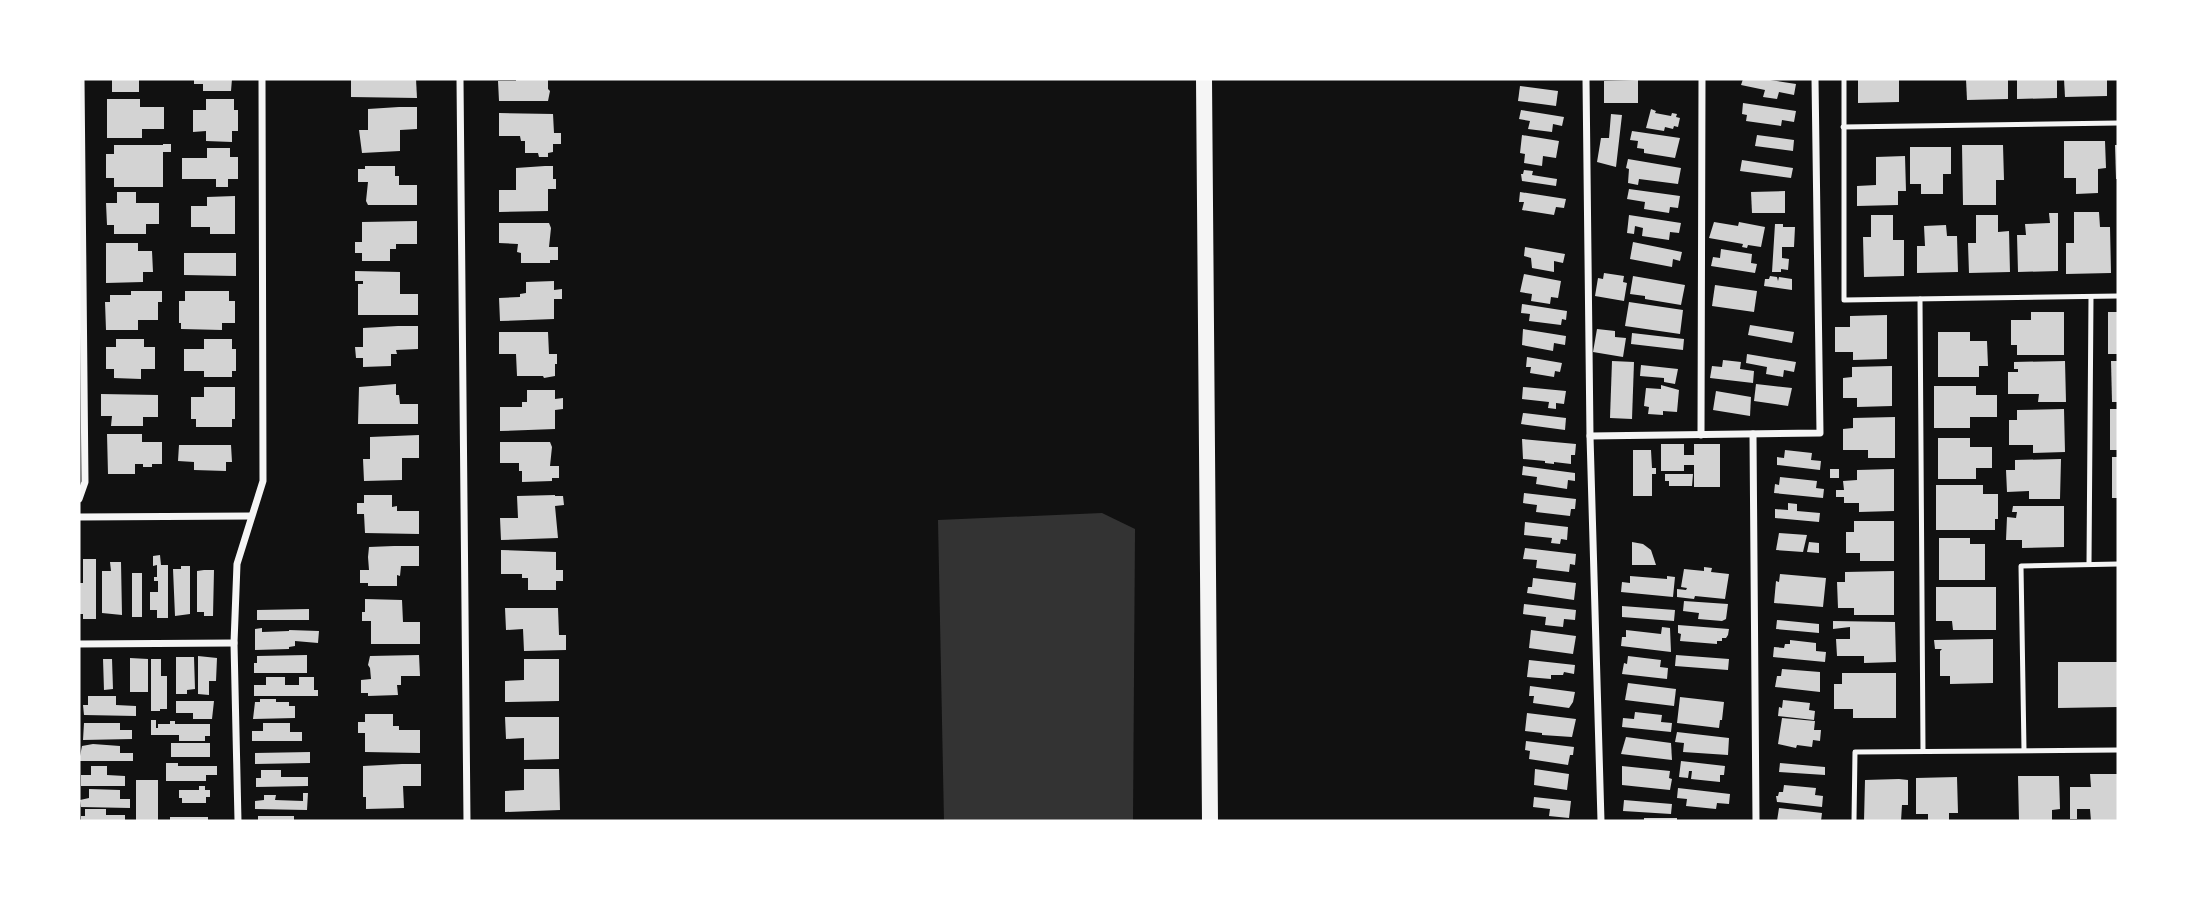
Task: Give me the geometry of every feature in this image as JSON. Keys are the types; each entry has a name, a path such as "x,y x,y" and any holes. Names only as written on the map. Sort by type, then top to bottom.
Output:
{"main road":[{"path":"1204,79 1210,821"}],"street":[{"path":"79,499 85,482 80,79"},
{"path":"238,821 234,643 237,564 263,481 262,79"},
{"path":"460,79 467,821"},
{"path":"1586,79 1590,436 1601,821"},
{"path":"1701,435 1702,79"},
{"path":"1590,436 1821,433 1815,79"},
{"path":"1753,434 1756,821"},
{"path":"79,517 251,516"},
{"path":"79,644 234,643"}],"lane":[{"path":"1844,79 1844,300 2118,296"},
{"path":"1843,127 2118,123"},
{"path":"2090,564 2091,296"},
{"path":"1920,299 1923,750"},
{"path":"2024,750 2021,566 2118,564"},
{"path":"1854,821 1855,752 2118,750"}],"shaded area":[{"path":"1102,513 1135,529 1133,821 944,821 938,520"}],"building":[{"path":"112,79 139,79 139,92 112,92"},
{"path":"194,79 232,79 231,91 203,91 203,84 194,84"},
{"path":"351,79 416,79 417,98 351,97"},
{"path":"548,79 548,101 499,101 498,81"},
{"path":"1743,79 1796,84 1794,95 1779,92 1777,99 1763,97 1765,90 1741,85"},
{"path":"1858,79 1899,80 1899,102 1858,103"},
{"path":"1966,79 2008,79 2008,99 1967,100"},
{"path":"2017,79 2057,79 2057,98 2017,99"},
{"path":"2064,79 2107,79 2107,96 2065,97"},
{"path":"1638,80 1638,103 1604,103 1604,81"},
{"path":"1520,86 1558,91 1556,106 1518,101"},
{"path":"107,99 140,99 140,107 164,107 164,129 142,129 142,138 107,138"},
{"path":"206,99 234,99 234,110 238,110 238,131 232,131 232,142 206,141 206,131 193,132 193,110 206,110"},
{"path":"1743,103 1796,111 1794,122 1782,120 1781,126 1746,121 1747,115 1742,114"},
{"path":"417,107 417,129 400,130 400,151 362,153 359,130 368,130 368,109"},
{"path":"1651,109 1656,111 1655,113 1671,116 1672,113 1677,114 1676,117 1680,118 1678,127 1665,127 1664,131 1646,128"},
{"path":"1521,110 1564,117 1562,126 1553,124 1552,132 1528,129 1530,121 1519,119"},
{"path":"499,113 553,114 554,133 561,133 561,144 553,144 553,152 548,153 548,157 539,157 538,153 525,153 525,141 521,141 520,136 499,136"},
{"path":"1611,114 1622,115 1616,167 1597,162 1601,138 1609,138"},
{"path":"1632,131 1680,138 1675,158 1644,153 1644,149 1637,148 1638,141 1630,140"},
{"path":"1522,135 1559,141 1556,158 1543,156 1542,166 1524,163 1525,154 1520,153"},
{"path":"1757,135 1794,140 1793,151 1755,146"},
{"path":"2064,141 2105,141 2106,168 2098,169 2098,193 2076,194 2076,178 2064,178"},
{"path":"171,144 171,152 163,152 163,187 114,187 114,178 106,178 106,154 114,154 114,145"},
{"path":"1962,145 2003,145 2004,180 1996,180 1996,205 1963,205"},
{"path":"2115,145 2118,145 2118,179 2116,179"},
{"path":"1910,147 1951,147 1951,174 1943,174 1943,194 1921,194 1921,184 1910,184"},
{"path":"207,148 230,148 230,157 238,157 238,179 228,179 228,187 216,187 216,179 182,179 182,158 207,158"},
{"path":"1905,156 1906,191 1898,191 1898,205 1857,206 1857,186 1876,185 1876,157"},
{"path":"1628,159 1681,168 1678,184 1639,179 1638,185 1628,183"},
{"path":"1742,160 1793,168 1791,178 1740,171"},
{"path":"365,166 395,166 399,185 417,185 417,205 368,205 368,182 358,182 358,169 365,169"},
{"path":"553,166 556,189 548,189 548,211 499,212 499,190 516,190 516,168"},
{"path":"1524,170 1533,171 1532,175 1557,179 1556,186 1522,181 1521,174"},
{"path":"1629,189 1680,196 1678,208 1670,207 1669,213 1644,209 1645,202 1627,199"},
{"path":"1785,191 1785,213 1752,213 1751,192"},
{"path":"117,192 136,192 136,203 159,203 159,224 146,224 146,234 114,234 114,225 107,225 106,203 117,203"},
{"path":"1520,192 1566,199 1564,208 1556,207 1554,215 1522,210 1524,202 1519,202"},
{"path":"235,196 235,234 210,234 210,227 191,227 191,206 207,206 207,197"},
{"path":"2074,212 2099,212 2100,227 2110,227 2111,273 2066,274 2066,243 2074,243"},
{"path":"2049,213 2058,213 2058,271 2018,272 2017,235 2026,235 2025,224 2050,223"},
{"path":"1629,215 1681,223 1679,233 1670,232 1669,240 1642,236 1643,228 1635,226 1634,234 1627,233"},
{"path":"1871,215 1893,215 1893,240 1904,240 1904,276 1864,277 1863,237 1871,237"},
{"path":"1976,215 1998,215 1998,232 2009,231 2010,272 1969,273 1968,243 1976,243"},
{"path":"417,221 417,244 396,244 396,249 390,249 390,261 362,261 362,253 355,253 355,242 362,242 362,222"},
{"path":"1714,222 1738,226 1739,222 1765,227 1761,247 1748,245 1747,248 1742,247 1743,244 1709,238"},
{"path":"499,223 549,223 549,247 558,247 558,260 550,260 550,263 521,263 521,253 517,252 518,244 499,243"},
{"path":"1775,224 1795,227 1794,247 1782,247 1782,258 1789,259 1788,270 1781,269 1781,272 1772,272"},
{"path":"1946,225 1947,236 1957,236 1958,272 1917,273 1917,246 1925,246 1924,226"},
{"path":"1633,242 1682,252 1680,261 1673,259 1672,267 1630,259"},
{"path":"106,243 138,243 138,251 152,251 153,272 143,272 143,282 106,283"},
{"path":"1525,247 1565,254 1563,263 1554,261 1554,272 1532,268 1531,258 1524,256"},
{"path":"1721,249 1752,254 1751,263 1757,264 1755,273 1711,266 1713,257 1720,258"},
{"path":"184,253 236,253 236,276 184,275"},
{"path":"355,271 400,272 400,294 418,294 418,315 358,315 358,284 363,284 363,281 355,281"},
{"path":"1604,273 1624,276 1623,282 1627,283 1624,301 1595,296 1598,278 1603,279"},
{"path":"1524,274 1561,281 1558,298 1551,297 1550,304 1531,301 1532,294 1520,292"},
{"path":"1633,276 1685,285 1681,305 1630,294"},
{"path":"1770,276 1777,277 1778,281 1779,277 1792,279 1792,290 1764,286 1765,279"},
{"path":"554,281 554,290 562,289 562,299 554,299 554,319 500,321 499,298 520,297 520,294 526,293 526,282"},
{"path":"1715,285 1757,291 1754,312 1712,306"},
{"path":"131,291 162,291 162,302 158,302 158,320 138,320 138,330 106,330 105,302 110,302 110,295 131,295"},
{"path":"185,291 229,291 229,301 235,301 235,323 222,323 222,330 181,329 179,301 185,301"},
{"path":"1629,302 1683,310 1680,334 1625,326"},
{"path":"1522,304 1567,311 1566,320 1562,319 1561,325 1529,321 1530,314 1521,313"},
{"path":"2031,312 2064,312 2064,355 2017,355 2017,345 2011,345 2011,320 2031,320"},
{"path":"2108,312 2118,312 2118,354 2108,354"},
{"path":"1887,315 1887,359 1853,360 1853,352 1835,352 1835,327 1850,327 1850,316"},
{"path":"1750,325 1794,332 1792,343 1748,335"},
{"path":"418,326 418,349 396,350 397,354 391,354 391,366 363,367 363,358 356,358 355,347 363,347 363,328"},
{"path":"1523,329 1566,336 1565,345 1554,343 1553,351 1522,345"},
{"path":"1597,329 1615,331 1615,337 1626,338 1623,357 1593,352"},
{"path":"499,332 548,332 549,354 557,354 555,376 517,376 516,354 499,354"},
{"path":"1938,332 1970,332 1970,341 1987,341 1988,366 1979,366 1979,377 1938,377"},
{"path":"1632,333 1684,339 1683,350 1631,344"},
{"path":"116,339 144,339 144,347 155,347 155,369 141,369 141,379 114,378 114,369 106,369 106,347 116,347"},
{"path":"204,339 232,339 232,349 236,349 236,371 232,371 232,377 204,377 204,371 184,371 184,349 204,349"},
{"path":"1747,354 1796,362 1794,372 1784,370 1783,377 1766,374 1767,367 1746,363"},
{"path":"1527,357 1562,363 1560,372 1555,371 1554,377 1530,373 1531,367 1526,367"},
{"path":"1723,360 1741,362 1740,369 1754,371 1753,383 1710,378 1712,366 1722,367"},
{"path":"1612,361 1634,362 1632,419 1610,418"},
{"path":"2065,361 2066,402 2038,402 2039,394 2008,394 2008,372 2018,372 2018,369 2014,369 2014,362"},
{"path":"2111,361 2118,361 2118,402 2112,402"},
{"path":"1641,365 1678,369 1675,384 1664,382 1664,378 1640,376"},
{"path":"1892,366 1892,406 1857,407 1857,398 1843,398 1843,378 1852,377 1852,367"},
{"path":"396,384 396,395 399,395 400,404 418,404 418,424 358,424 359,387"},
{"path":"1756,384 1792,388 1788,406 1754,401"},
{"path":"1661,385 1679,390 1677,412 1648,414 1649,407 1644,406 1646,388 1661,389"},
{"path":"1934,386 1976,386 1976,395 1997,395 1997,417 1970,417 1970,428 1934,428"},
{"path":"204,387 235,387 235,419 232,419 232,427 196,427 196,419 191,419 191,397 204,397"},
{"path":"1523,387 1566,391 1564,404 1556,403 1556,409 1548,408 1549,402 1522,399"},
{"path":"527,390 555,390 555,399 563,398 563,409 555,410 555,429 500,431 500,407 522,407 522,402 527,402"},
{"path":"1716,391 1751,397 1750,416 1713,410"},
{"path":"101,394 158,395 158,417 143,417 143,426 111,426 112,416 101,416"},
{"path":"2064,409 2065,452 2033,453 2033,445 2009,445 2009,420 2017,420 2017,410"},
{"path":"2110,409 2118,409 2118,450 2110,450"},
{"path":"1523,413 1566,418 1565,430 1521,424"},
{"path":"1895,417 1895,458 1868,458 1868,450 1843,450 1843,429 1853,428 1853,418"},
{"path":"107,434 142,434 142,442 162,442 162,464 143,467 143,464 135,464 135,474 108,474"},
{"path":"419,435 419,458 402,458 402,480 364,481 363,459 370,459 370,437"},
{"path":"1938,438 1970,438 1970,447 1992,447 1992,468 1976,468 1976,479 1938,479"},
{"path":"1522,439 1576,444 1575,455 1571,455 1571,464 1523,459"},
{"path":"500,442 550,442 550,466 559,466 559,478 552,478 552,481 522,482 519,463 500,463"},
{"path":"1661,444 1684,444 1684,455 1694,455 1694,444 1720,444 1720,487 1694,487 1694,465 1684,465 1684,471 1661,471"},
{"path":"179,445 231,445 232,462 226,462 226,471 194,470 194,462 178,461"},
{"path":"1633,450 1651,450 1652,468 1656,468 1656,474 1652,474 1652,496 1633,496"},
{"path":"1785,450 1812,453 1811,460 1821,461 1820,470 1777,465 1777,457 1784,458"},
{"path":"2112,457 2118,457 2118,498 2112,498"},
{"path":"2061,459 2060,499 2029,499 2029,491 2007,492 2006,470 2015,470 2015,460"},
{"path":"1523,466 1575,473 1575,481 1568,480 1567,489 1536,484 1537,477 1522,475"},
{"path":"1830,469 1839,469 1839,478 1830,478"},
{"path":"1894,469 1894,511 1859,512 1859,503 1844,503 1844,497 1836,497 1836,490 1844,490 1843,481 1857,480 1857,470"},
{"path":"1665,474 1693,474 1692,486 1669,486 1669,481 1665,481"},
{"path":"1780,477 1817,481 1816,488 1824,489 1823,498 1774,493 1775,484 1779,485"},
{"path":"1936,485 1983,485 1983,494 1998,494 1995,530 1936,530"},
{"path":"1524,493 1576,499 1575,509 1571,509 1570,516 1536,512 1537,505 1523,503"},
{"path":"364,495 392,495 392,507 397,506 397,511 419,511 419,534 365,533 364,514 357,514 357,503 364,503"},
{"path":"517,496 563,496 564,505 555,506 558,538 501,540 500,518 518,518"},
{"path":"1788,503 1797,504 1797,511 1820,513 1819,522 1775,518 1775,509 1788,510"},
{"path":"2013,506 2064,506 2064,547 2022,548 2022,540 2006,540 2007,517 2016,518 2017,512 2012,512"},
{"path":"1854,521 1894,521 1894,561 1860,561 1860,553 1846,553 1846,532 1854,532"},
{"path":"1525,522 1568,527 1567,540 1561,539 1560,544 1551,543 1552,538 1524,535"},
{"path":"1779,533 1807,535 1803,552 1776,550"},
{"path":"1939,538 1970,538 1970,544 1985,544 1985,580 1939,580"},
{"path":"1632,542 1643,544 1651,550 1656,565 1632,565"},
{"path":"1809,542 1819,543 1819,553 1807,552"},
{"path":"419,546 419,566 401,566 400,576 397,575 397,586 368,586 368,583 360,583 360,570 369,570 369,547"},
{"path":"1525,548 1576,554 1575,565 1570,564 1569,572 1536,568 1537,560 1523,559"},
{"path":"501,550 556,552 556,570 563,570 563,581 556,581 556,590 528,590 528,578 522,578 522,574 501,574"},
{"path":"160,555 161,565 168,565 168,618 157,618 157,610 150,610 150,592 158,592 158,581 154,581 154,577 157,577 157,565 153,566 153,556"},
{"path":"83,559 96,559 96,619 83,619 83,614 79,614 79,583 83,583"},
{"path":"110,562 121,562 122,615 102,613 102,571 111,571"},
{"path":"181,566 190,566 190,614 175,616 173,569 181,569"},
{"path":"1704,567 1712,568 1711,572 1729,574 1725,599 1677,597 1677,589 1687,588 1681,587 1684,569 1704,571"},
{"path":"214,570 213,616 204,616 204,612 197,612 197,571"},
{"path":"1894,571 1894,615 1854,615 1854,608 1838,608 1837,582 1845,582 1845,572"},
{"path":"132,573 142,573 142,617 132,617"},
{"path":"1780,574 1826,578 1823,607 1774,603 1776,581 1779,582"},
{"path":"1630,576 1667,579 1667,576 1675,577 1673,597 1621,592 1622,582 1630,583"},
{"path":"1533,578 1576,583 1574,600 1527,593 1528,587 1532,587"},
{"path":"1936,587 1996,587 1996,630 1953,630 1952,621 1936,621"},
{"path":"365,599 402,600 403,622 420,622 420,644 371,644 371,621 362,621"},
{"path":"1684,601 1728,604 1726,619 1698,619 1699,613 1683,611"},
{"path":"1524,604 1576,610 1575,620 1564,619 1563,627 1545,625 1546,617 1523,614"},
{"path":"1622,606 1675,610 1674,621 1622,617"},
{"path":"505,608 558,608 559,635 566,635 566,650 524,651 523,629 506,630"},
{"path":"309,609 309,620 257,620 257,610"},
{"path":"1777,620 1819,624 1819,633 1776,629"},
{"path":"1833,621 1895,622 1896,662 1864,663 1864,656 1837,656 1836,639 1850,639 1850,627 1833,629"},
{"path":"1678,625 1729,629 1726,638 1717,641 1717,644 1680,641"},
{"path":"1662,627 1670,628 1671,652 1621,646 1626,630 1661,634"},
{"path":"262,628 262,632 319,631 318,643 295,641 295,646 289,649 255,650 255,629"},
{"path":"1531,630 1576,636 1573,654 1529,648"},
{"path":"1993,639 1993,683 1950,684 1950,676 1940,676 1942,649 1935,649 1934,640"},
{"path":"1790,640 1816,643 1816,651 1826,652 1825,662 1773,657 1774,647 1784,648 1785,644 1790,644"},
{"path":"307,655 307,673 254,673 257,656"},
{"path":"419,655 420,676 401,676 401,685 397,685 398,695 368,696 368,693 361,693 361,680 371,679 368,665 370,656"},
{"path":"1676,655 1729,659 1728,670 1675,666"},
{"path":"198,656 217,658 216,681 209,681 209,695 198,694"},
{"path":"1628,656 1661,660 1660,667 1668,668 1667,679 1622,674"},
{"path":"176,657 194,657 195,689 187,690 187,694 176,694"},
{"path":"130,658 148,659 148,692 130,692"},
{"path":"103,659 112,659 113,689 104,690"},
{"path":"151,659 161,659 161,676 167,676 167,709 160,711 151,711"},
{"path":"524,659 559,659 559,701 505,702 505,681 524,680"},
{"path":"1529,660 1575,665 1574,674 1564,672 1563,675 1551,675 1551,679 1527,677"},
{"path":"2058,662 2118,662 2118,707 2058,708"},
{"path":"1782,669 1820,672 1820,692 1775,687 1777,676 1781,676"},
{"path":"1842,673 1896,673 1896,718 1853,718 1853,709 1834,709 1834,684 1842,684"},
{"path":"266,677 285,677 285,685 299,685 299,677 314,677 314,690 318,690 318,696 254,696 254,685 266,685"},
{"path":"1628,683 1676,689 1674,706 1625,700"},
{"path":"1530,686 1575,692 1573,702 1569,708 1533,703 1534,696 1529,696"},
{"path":"88,696 116,696 116,705 136,706 136,716 84,715 83,705 88,705"},
{"path":"1680,697 1724,702 1719,728 1677,723"},
{"path":"260,699 289,702 289,706 295,706 295,718 253,719 255,702 260,702"},
{"path":"1783,700 1810,703 1809,710 1815,711 1814,720 1778,716"},
{"path":"176,701 214,701 212,719 193,719 193,713 176,713"},
{"path":"1635,712 1662,715 1661,722 1672,723 1671,732 1622,727 1623,718 1634,719"},
{"path":"1527,713 1576,719 1572,737 1525,731"},
{"path":"365,714 393,714 393,726 399,726 399,730 420,730 420,753 365,752 365,733 358,733 358,722 365,722"},
{"path":"505,717 559,717 559,759 524,760 524,738 506,739"},
{"path":"1782,718 1815,721 1814,730 1821,730 1820,741 1813,740 1812,747 1797,745 1796,748 1778,744"},
{"path":"151,720 156,720 156,728 158,724 170,724 170,721 175,721 175,724 210,724 210,736 205,736 205,741 179,741 179,735 151,735"},
{"path":"84,723 120,723 120,730 132,730 132,739 83,740"},
{"path":"263,723 290,723 290,732 302,732 302,741 252,741 252,731 263,731"},
{"path":"1677,732 1729,738 1728,755 1683,752 1684,743 1675,742"},
{"path":"1626,737 1671,743 1672,760 1621,754"},
{"path":"1526,741 1574,747 1573,755 1570,755 1568,765 1529,759 1530,751 1525,750"},
{"path":"171,743 210,743 210,757 171,757"},
{"path":"82,746 120,746 120,753 133,753 133,761 79,761"},
{"path":"310,752 310,763 255,764 255,753"},
{"path":"1681,761 1725,766 1724,775 1720,775 1720,782 1691,779 1692,771 1689,771 1688,778 1679,777"},
{"path":"166,763 178,763 178,766 217,766 217,775 206,775 206,781 166,781"},
{"path":"1780,763 1825,767 1825,775 1779,772"},
{"path":"421,764 421,786 403,786 404,808 366,809 366,797 363,797 363,766"},
{"path":"91,766 107,766 107,775 125,776 125,786 81,786 81,775 91,775"},
{"path":"1622,766 1670,771 1670,790 1622,785"},
{"path":"524,769 559,769 560,810 505,812 505,791 524,790"},
{"path":"1535,769 1569,774 1567,790 1534,785"},
{"path":"261,770 281,770 281,777 308,777 308,786 256,787 256,778 261,778"},
{"path":"2090,774 2118,774 2118,820 2091,821 2090,809 2077,809 2077,819 2070,819 2070,787 2091,787"},
{"path":"2018,776 2059,776 2060,809 2052,810 2052,821 2019,821"},
{"path":"1957,777 1958,813 1949,813 1949,821 1928,821 1928,814 1916,814 1916,778"},
{"path":"136,780 158,780 158,821 136,821"},
{"path":"1865,780 1908,780 1908,805 1902,805 1901,821 1864,821"},
{"path":"1784,785 1816,788 1815,795 1823,796 1822,807 1777,802 1776,796 1783,792"},
{"path":"199,786 210,790 206,803 182,803 179,790 199,790"},
{"path":"1678,788 1730,794 1729,804 1717,803 1716,809 1686,806 1687,799 1677,798"},
{"path":"89,789 120,790 120,799 130,799 130,808 81,807 80,800 89,798"},
{"path":"303,793 308,793 307,810 255,809 255,801 264,800 264,795 276,795 275,800 303,801"},
{"path":"1534,797 1571,801 1569,818 1549,816 1550,809 1533,807"},
{"path":"1624,800 1672,804 1671,814 1623,811"},
{"path":"1779,808 1822,813 1821,821 1777,821"},
{"path":"85,809 106,809 106,815 125,815 125,821 81,821 81,816 85,816"},
{"path":"258,816 294,816 294,821 258,821"},
{"path":"170,817 208,817 208,821 170,821"},
{"path":"1644,818 1677,818 1677,821 1644,821"}]}
